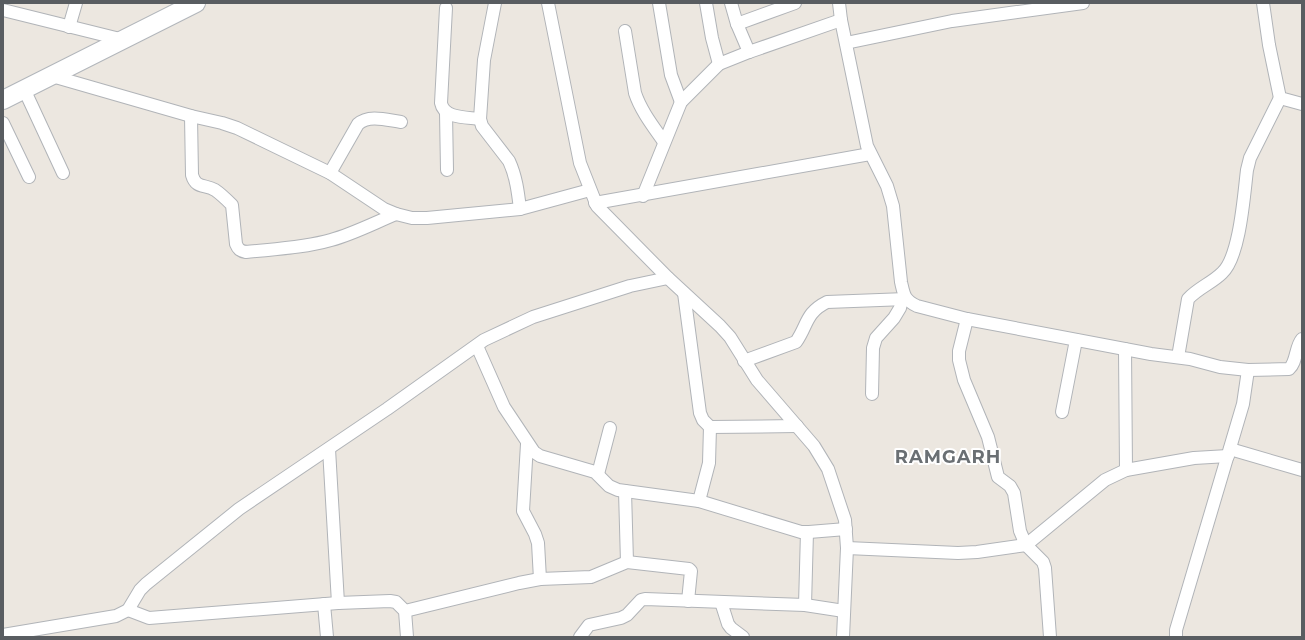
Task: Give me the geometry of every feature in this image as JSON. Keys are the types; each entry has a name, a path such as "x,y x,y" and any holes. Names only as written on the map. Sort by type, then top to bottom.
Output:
{"main road":[{"path":"3,100 196,3"}],"street":[{"path":"69,27 76,3"},
{"path":"495,3 484,60 480,119 482,126 509,161 514,173 520,209"},
{"path":"548,3 580,164 596,205 665,276 730,337 757,380 814,446 828,469 845,520 846,529 847,548 843,637"},
{"path":"659,3 672,75 681,102"},
{"path":"706,3 712,38 719,64"},
{"path":"731,3 737,24 749,52"},
{"path":"737,24 795,3"},
{"path":"839,3 841,20 867,146 891,195 904,299 894,318 876,338 873,348 872,394"},
{"path":"846,43 952,21 1039,6 1083,3"},
{"path":"1178,357 1188,299 1193,293 1223,272 1232,259 1237,242 1250,158 1280,98 1269,45 1263,3"},
{"path":"446,8 440,103 441,107 446,113 480,119"},
{"path":"3,10 124,40"},
{"path":"643,196 681,102 719,64 841,20"},
{"path":"625,31 635,93 638,102 643,112 664,142"},
{"path":"52,76 237,128 330,173 384,209 412,218 427,218 520,209 590,190"},
{"path":"24,89 63,173"},
{"path":"1280,98 1302,104"},
{"path":"446,113 447,170"},
{"path":"191,116 192,175 194,181 198,185 216,190 232,205 236,244 237,248 241,251 246,252 307,245 330,240 354,233 396,214"},
{"path":"330,173 358,124 363,119 372,118 401,122"},
{"path":"3,123 29,177"},
{"path":"596,205 870,154"},
{"path":"3,635 28,634 116,616 128,610 140,590 239,509 329,449 484,340 533,317 665,276"},
{"path":"684,293 700,413 703,420 710,427 797,426"},
{"path":"744,361 796,342 811,312 818,306 827,302 904,299 917,306 967,319 1125,349 1178,357 1220,367 1248,370 1289,369 1292,365 1298,345 1302,339"},
{"path":"967,319 959,351 959,360 964,380 988,437 998,477 1010,486 1014,493 1018,525 1026,545 1043,562 1045,568 1050,637"},
{"path":"1062,412 1076,340"},
{"path":"477,346 504,407 527,444 540,456 591,471 598,474 609,486 626,491 699,501 795,530 807,532 846,529"},
{"path":"1125,349 1126,470"},
{"path":"1176,637 1176,630 1243,404 1248,370"},
{"path":"699,501 709,463 710,427"},
{"path":"598,474 610,428"},
{"path":"527,444 522,511 535,534 538,543 540,579"},
{"path":"329,449 338,603"},
{"path":"847,548 977,552 1026,545 1105,480 1126,470 1194,458 1229,453 1302,470"},
{"path":"626,491 627,562"},
{"path":"805,605 807,532"},
{"path":"405,611 540,579 591,577 627,562 690,569 688,601"},
{"path":"580,637 589,625 621,618 627,615 640,600 805,605 844,611"},
{"path":"128,610 149,618 338,603 390,601 396,602 405,611 407,637"},
{"path":"721,602 728,624 743,637"},
{"path":"324,604 327,637"}],"district":[{"name":"RAMGARH","path":"948,457"}]}
